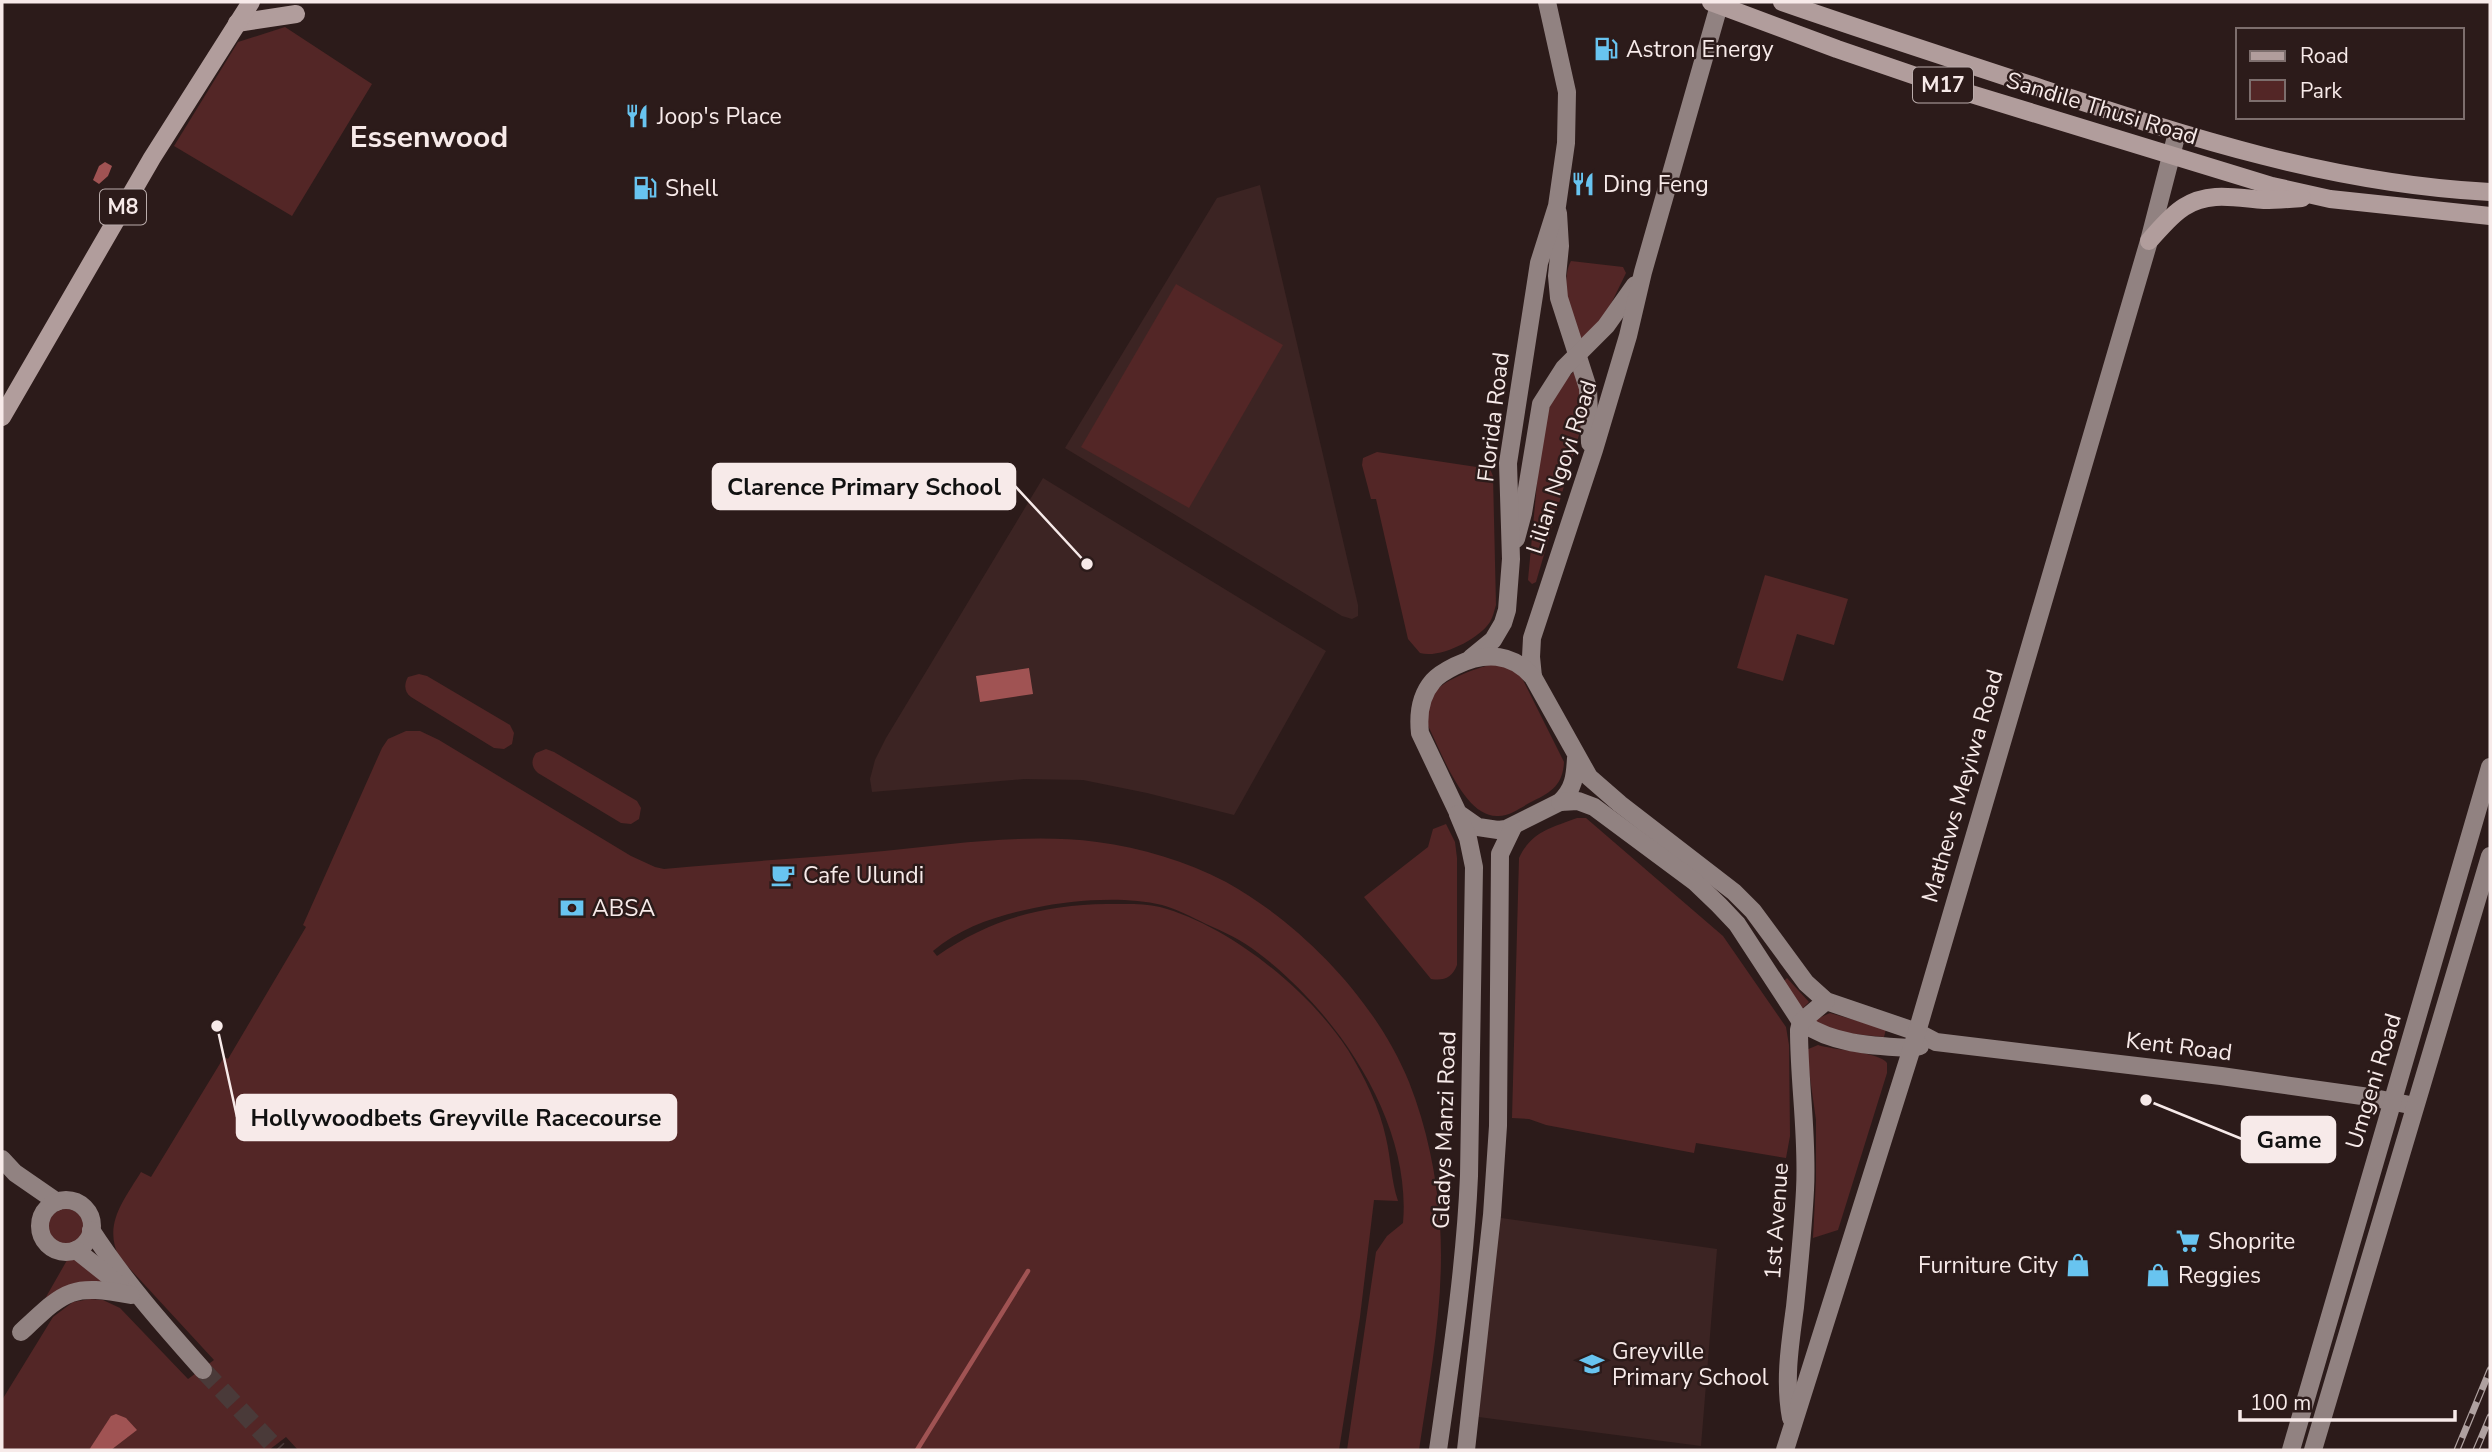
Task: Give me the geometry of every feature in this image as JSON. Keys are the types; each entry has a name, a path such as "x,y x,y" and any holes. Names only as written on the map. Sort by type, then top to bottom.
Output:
{"main road":[{"name":"M8","path":"2,417 152,158 251,2"},
{"name":"Florida Road","path":"1465,662 1485,648 1499,632 1507,610 1511,559 1508,463 1539,262 1557,206 1566,143 1567,92 1547,2"},
{"name":"Sandile Thusi Road","path":"1782,2 2177,133 2317,170 2421,186 2490,192"},
{"name":"Sandile Thusi Road","path":"1717,3 1945,86 2272,186 2316,196 2490,216"},
{"name":"Lilian Ngoyi Road","path":"1533,677 1532,638 1590,462 1628,335 1717,3"},
{"path":"237,23 296,14"},
{"name":"Mathews Meyiwa Road","path":"1785,1450 1915,1040 2149,241 2177,133"},
{"path":"2149,241 2170,217 2200,199 2216,196 2274,200 2316,196"},
{"name":"Florida Road","path":"1557,206 1560,246 1557,276 1559,298 1588,388 1590,462"},
{"name":"Lilian Ngoyi Road","path":"1511,559 1523,513 1541,404 1553,381 1606,326 1643,272"},
{"path":"1576,758 1574,781 1560,802 1513,827 1489,830 1478,827 1458,813 1420,733 1422,700 1433,681 1442,673 1465,662 1479,657 1506,657 1521,664 1533,677 1589,777 1744,901 1806,983 1826,1000 1915,1040"},
{"name":"Umgeni Road","path":"2291,1450 2490,767"},
{"path":"1560,802 1578,802 1594,807 1695,882 1737,924 1801,1022 1814,1031 1830,1038 1915,1040"},
{"name":"Gladys Manzi Road","path":"1438,1450 1457,1317 1469,1175 1474,867 1468,838 1458,813"},
{"path":"1466,1450 1492,1215 1498,1126 1500,854 1513,827"},
{"name":"Umgeni Road","path":"2313,1450 2490,856"},
{"path":"1801,1022 1826,1000"},
{"name":"1st Avenue","path":"1792,1423 1788,1403 1789,1355 1805,1188 1805,1125 1799,1038 1801,1022"},
{"name":"Kent Road","path":"1915,1040 2221,1076 2415,1106"},
{"path":"2,1159 15,1173 41,1217"},
{"path":"15,1173 57,1202"},
{"path":"91,1230 86,1242 76,1250 57,1250 48,1245 42,1237 41,1217 57,1202 80,1205 89,1216 91,1230 110,1259 203,1370"},
{"path":"76,1250 150,1310"},
{"path":"21,1332 57,1299 75,1290 96,1288 131,1295"}],"shaded area":[{"path":"105,162 112,166 108,176 99,184 93,180 99,166"},
{"path":"1260,185 1358,605 1358,616 1352,619 1342,616 1065,448 1217,198"},
{"path":"1043,478 1326,651 1234,815 1083,780 1024,779 872,792 870,779 875,760 886,738"},
{"path":"1029,668 1033,694 980,702 976,676"},
{"name":"Greyville Primary School","path":"1494,1217 1717,1249 1701,1446 1471,1416"},
{"path":"116,1414 126,1418 137,1430 111,1450 89,1450 111,1416"}],"green space":[{"path":"285,27 372,84 292,216 174,146 238,42"},
{"path":"1571,261 1623,267 1626,273 1607,312 1581,342 1569,316 1567,300 1566,282"},
{"path":"1176,284 1283,345 1189,508 1081,447"},
{"path":"1574,371 1581,389 1581,428 1536,582 1532,584 1528,580 1542,429 1554,394"},
{"path":"1377,452 1490,469 1493,476 1496,605 1485,628 1468,641 1448,650 1420,653 1408,639 1376,499 1371,499 1362,465 1363,458"},
{"path":"1765,575 1848,599 1834,645 1797,634 1783,681 1737,668"},
{"path":"1495,664 1521,676 1564,762 1559,782 1551,791 1503,816 1486,814 1475,807 1465,795 1455,781 1427,724 1429,703 1439,687 1463,674"},
{"path":"419,674 427,676 510,725 514,733 512,744 504,749 494,748 411,697 405,685 408,677"},
{"path":"406,731 420,731 631,856 664,869 990,840 1071,840 1097,842 1163,856 1211,874 1254,899 1309,942 1357,994 1395,1052 1421,1117 1436,1188 1441,1253 1436,1338 1419,1450 1347,1450 1376,1252 1387,1236 1403,1223 1403,1184 1395,1146 1382,1108 1363,1071 1333,1028 1354,1060 1376,1104 1386,1138 1398,1201 1374,1200 1360,1317 1339,1450 298,1450 286,1437 269,1450 2,1450 2,1400 53,1317 73,1302 103,1300 120,1308 188,1379 214,1360 119,1257 113,1234 114,1223 122,1202 141,1172 151,1177 224,1057 228,1059 306,927 303,925 388,739","holes":["1098,900 1147,902 1184,913 1251,948 1286,976 1331,1026 1266,963 1213,929 1187,916 1141,904 1083,905 1039,911 977,932 937,956 933,951 956,935 1007,914"]},
{"path":"546,749 637,801 641,808 639,819 631,824 621,823 538,773 532,763 533,758 536,753"},
{"path":"1577,818 1586,818 1723,936 1786,1027 1789,1045 1790,1136 1786,1158 1696,1143 1694,1153 1546,1125 1529,1119 1512,1118 1519,858 1536,836"},
{"path":"1446,824 1455,842 1457,858 1457,965 1450,976 1436,980 1431,979 1364,897 1428,847 1433,829"},
{"path":"1787,978 1809,1002 1801,1010 1783,982"},
{"path":"1830,1013 1886,1029 1884,1037 1844,1033 1812,1021"},
{"path":"1818,1045 1883,1059 1887,1063 1887,1073 1838,1230 1813,1238 1816,1120 1806,1050"},
{"path":"66,1209 79,1214 84,1227 79,1240 66,1245 53,1240 48,1227 53,1214"},
{"path":"70,1255 114,1285 42,1304"}],"waterway":[{"path":"917,1450 1028,1271"}],"tunnel":[{"path":"203,1370 278,1450"}],"railway":[{"path":"2457,1450 2490,1370"},
{"path":"2476,1450 2490,1417"}],"place":[{"name":"Astron Energy","path":"1606,49"},
{"name":"Joop's Place","path":"637,116"},
{"name":"Ding Feng","path":"1583,184"},
{"name":"Shell","path":"645,188"},
{"name":"Clarence Primary School","path":"1087,564"},
{"name":"Cafe Ulundi","path":"783,875"},
{"name":"ABSA","path":"572,908"},
{"name":"Hollywoodbets Greyville Racecourse","path":"217,1026"},
{"name":"Game","path":"2146,1100"},
{"name":"Shoprite","path":"2188,1241"},
{"name":"Furniture City","path":"2078,1265"},
{"name":"Reggies","path":"2158,1275"},
{"name":"Greyville Primary School","path":"1592,1364"}],"district":[{"name":"Essenwood","path":"429,137"}]}
